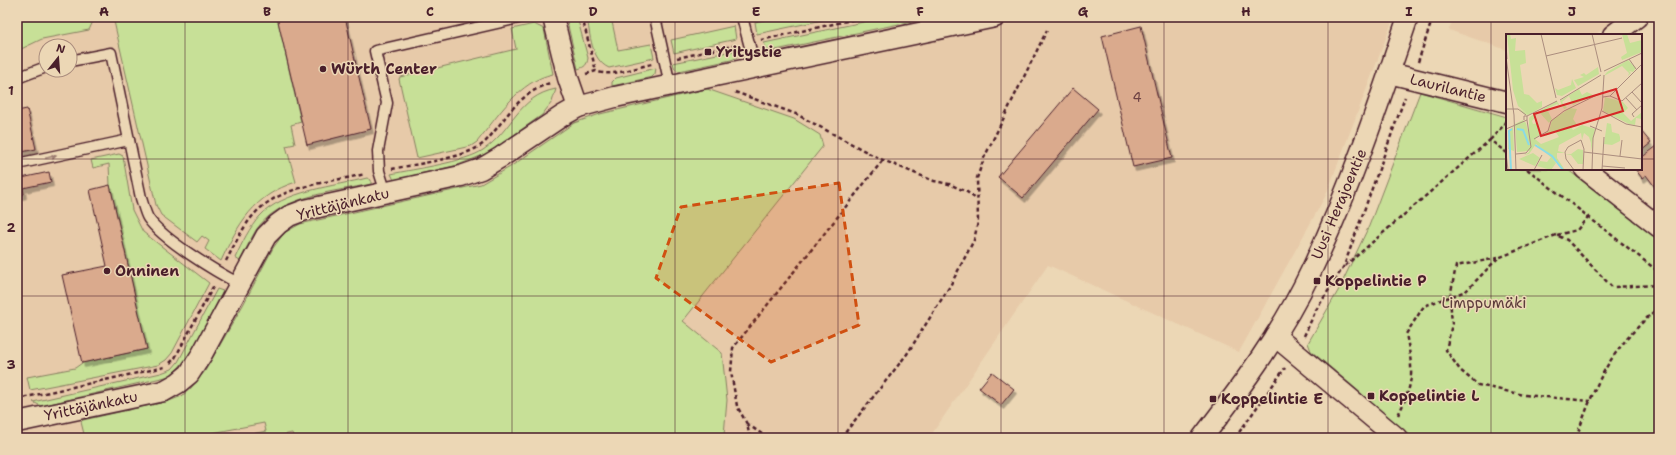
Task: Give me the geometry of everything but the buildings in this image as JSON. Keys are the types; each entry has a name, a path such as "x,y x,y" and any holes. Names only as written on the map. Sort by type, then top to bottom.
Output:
{"street":[{"path":"553,17 568,78 578,107 755,66 995,17"},
{"name":"Uusi Herajoentie","path":"1202,438 1275,336 1310,272 1338,210 1362,150 1408,17"},
{"path":"1614,34 1637,17"},
{"name":"Laurilantie","path":"1389,73 1506,102"},
{"name":"Yrittäjänkatu","path":"17,422 164,391 178,383 189,374 202,354 266,236 284,220 305,210 461,176 481,169 578,107"},
{"path":"1586,170 1659,227"},
{"path":"1275,336 1394,435"}],"lane":[{"path":"386,193 379,171 378,151 387,103 375,52 523,17"},
{"path":"655,17 670,85"},
{"path":"742,17 755,66"},
{"path":"78,60 111,54 141,198 148,218 165,235 220,274 240,284"},
{"path":"17,78 38,70"},
{"path":"17,164 129,140"}],"path":[{"path":"582,17 596,71"},
{"path":"568,78 596,71 601,73 611,73 865,17"},
{"path":"841,438 907,354 950,286 974,240 978,222 976,199 977,178 984,158 1047,30"},
{"path":"735,92 796,114 883,160 934,181 949,184 967,192 976,199"},
{"path":"1344,266 1490,140 1503,126 1506,120"},
{"path":"1490,140 1506,152"},
{"path":"750,438 747,424 736,399 731,372 733,348 883,160"},
{"path":"1528,170 1659,272"},
{"path":"1588,217 1577,230 1556,235 1498,258 1456,266 1450,297 1452,324 1446,350 1460,370 1478,385 1524,395 1590,401"},
{"path":"1556,235 1567,240 1612,287 1659,285"},
{"path":"1394,435 1408,396 1412,366 1406,334 1424,306 1466,291 1498,258"},
{"path":"1576,438 1590,401 1613,357 1640,323 1659,307"},
{"path":"747,424 768,438"}],"highlighted area":[{"path":"839,183 859,325 771,362 656,278 681,207"}],"shaded area":[{"path":"17,17 1394,17 1326,195 1239,352 1048,265 929,438 17,438"},
{"path":"1453,17 1618,17 1596,34 1506,34 1506,50 1449,30"}],"green space":[{"path":"17,17 95,17 89,30 47,38 38,38 38,41 17,51"},
{"path":"113,17 265,17 266,19 277,17 301,122 291,125 295,144 286,146 296,182 269,195 249,212 234,235 221,261 205,249 209,241 202,236 197,242 161,215 156,205"},
{"path":"566,17 577,17 588,58 585,65 578,69"},
{"path":"587,17 611,17 618,50 651,44 654,58 609,68 598,59 595,53 592,46"},
{"path":"778,17 837,17 757,34 755,22"},
{"path":"887,17 932,17 771,51 767,50 764,43"},
{"path":"534,24 544,29 553,74 530,84 520,92 501,111 477,142 471,146 417,158 399,79 400,77 516,49 512,29"},
{"path":"734,26 736,39 674,53 671,40"},
{"path":"737,50 736,58 731,60 679,71 675,69 673,63"},
{"path":"656,68 655,74 652,77 612,86 612,82 616,78"},
{"path":"556,89 552,102 542,115 488,153 458,165 394,180 391,174 452,162 483,150 493,142 524,106 543,93"},
{"path":"707,89 794,119 820,135 823,146 683,321 722,353 727,400 724,435 742,438 294,438 292,433 270,438 233,438 266,431 264,423 207,434 207,438 85,438 81,422 83,420 169,401 182,396 191,388 205,371 243,305 273,248 284,233 300,224 481,184 510,167 574,123 600,114"},
{"name":"Limppumäki","path":"1420,92 1506,117 1506,170 1568,170 1659,240 1659,438 1410,438 1355,388 1311,351 1308,343 1338,291 1369,226"},
{"path":"119,154 123,156 132,210 143,232 209,283 172,353 166,360 158,365 30,390 27,377 75,368 82,363 147,349 110,185 109,164 93,168 91,160"},
{"path":"367,178 371,180 371,184 309,197 293,202 279,209 266,218 256,230 240,261 235,258 252,226 260,216 270,208 295,195"},
{"path":"217,289 223,291 200,336 186,358 170,376 41,406 33,402 161,373 172,369 178,362"}],"place":[{"name":"Yritystie","path":"708,52"},
{"name":"Würth Center","path":"323,69"},
{"name":"Onninen","path":"107,271"},
{"name":"Koppelintie P","path":"1317,281"},
{"name":"Koppelintie L","path":"1371,396"},
{"name":"Koppelintie E","path":"1213,399"}]}
